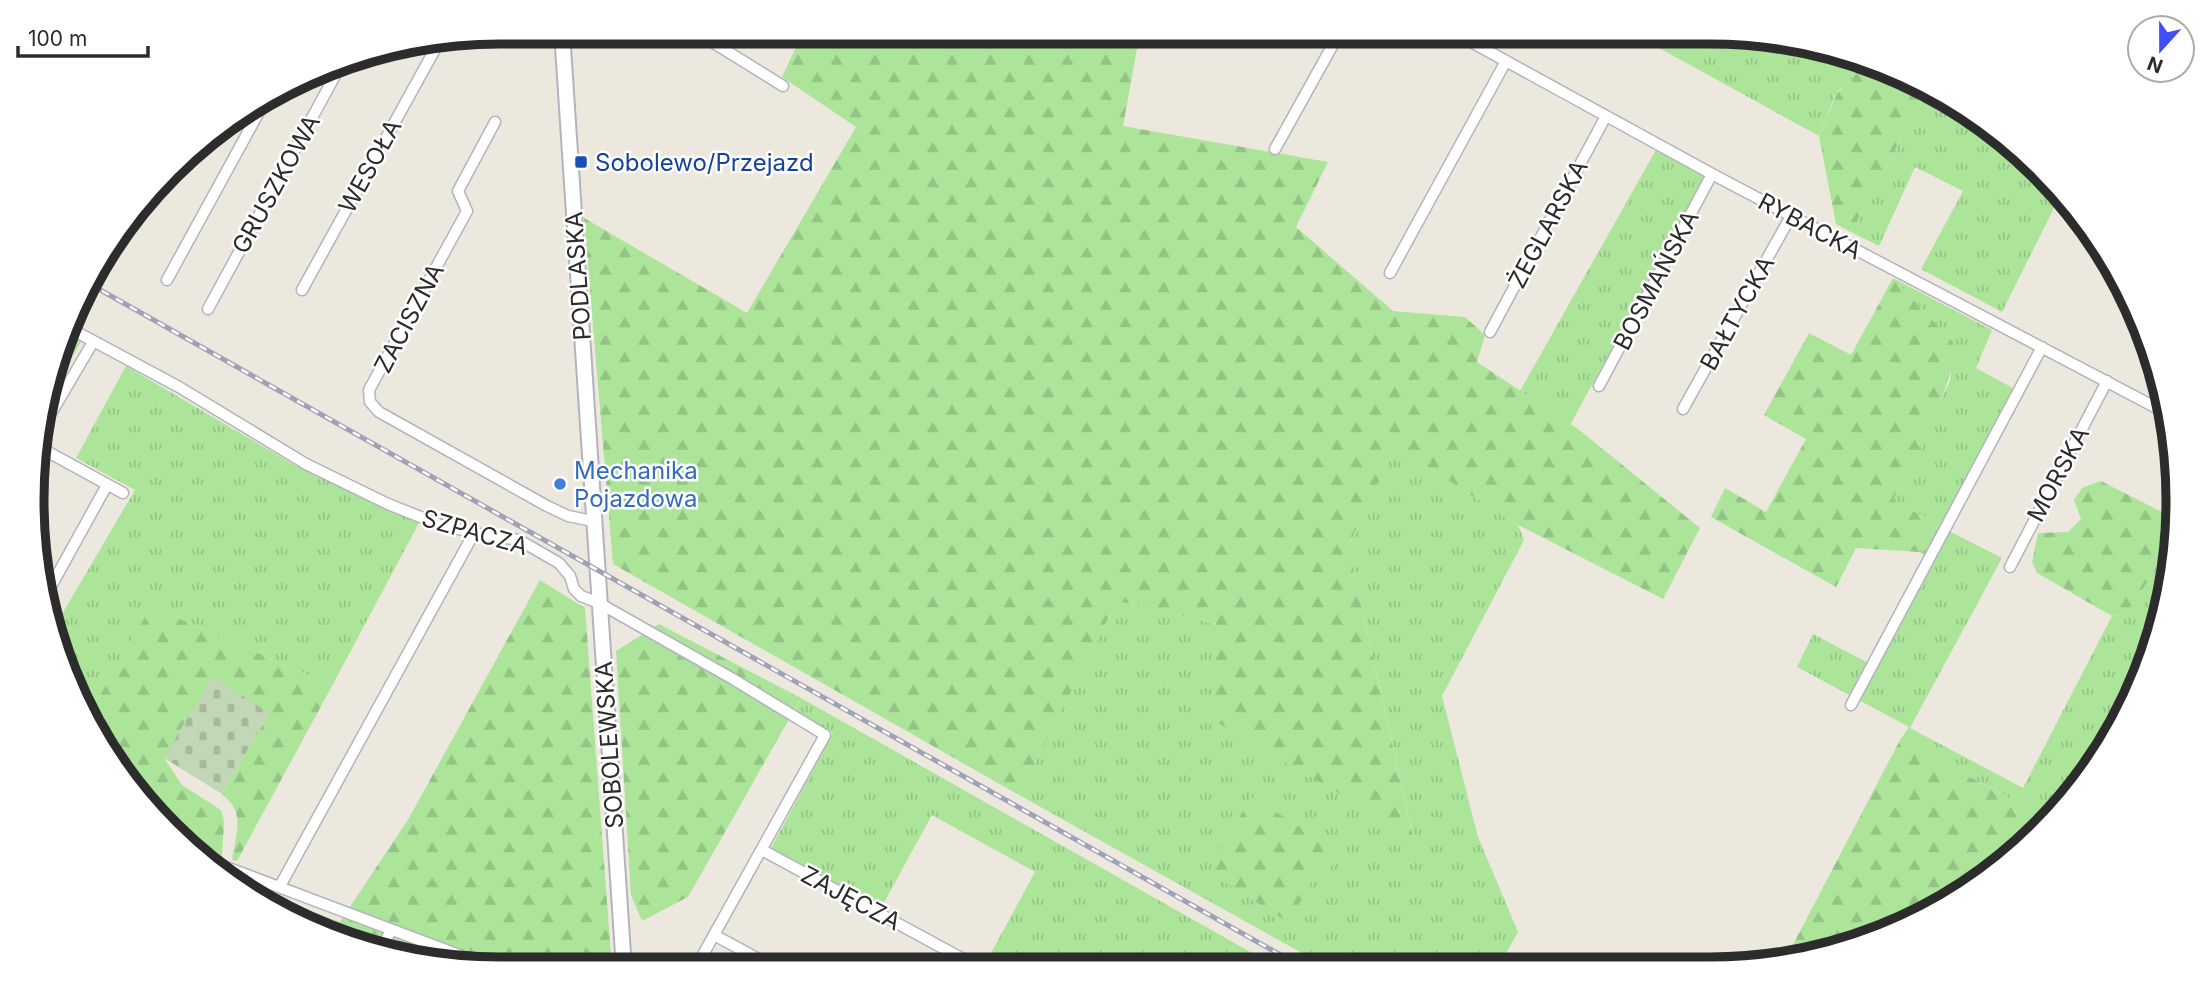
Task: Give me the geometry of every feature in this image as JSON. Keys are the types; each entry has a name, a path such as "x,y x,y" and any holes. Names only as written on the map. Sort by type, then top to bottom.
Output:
{"street":[{"name":"PODLASKA","path":"563,44 593,521"},
{"path":"715,44 783,86"},
{"path":"1275,149 1333,44"},
{"name":"RYBACKA","path":"1475,44 1712,174 2156,407"},
{"name":"WESOŁA","path":"302,290 435,49"},
{"path":"1390,273 1506,61"},
{"name":"GRUSZKOWA","path":"208,309 335,75"},
{"path":"167,280 258,114"},
{"name":"ŻEGLARSKA","path":"1490,332 1606,116"},
{"name":"ZACISZNA","path":"495,122 458,191 467,211 369,390 370,402 379,412 547,506 568,516 593,521"},
{"name":"BOSMAŃSKA","path":"1599,386 1712,174"},
{"name":"BAŁTYCKA","path":"1683,410 1791,216"},
{"name":"SZPACZA","path":"77,332 179,387 306,464 388,504 438,524 519,540 559,563 581,596 599,603 733,679 825,735 762,850"},
{"path":"53,409 93,342"},
{"path":"1851,705 2042,347"},
{"name":"MORSKA","path":"2010,567 2108,381"},
{"path":"47,451 123,494"},
{"path":"52,584 107,485"},
{"name":"SOBOLEWSKA","path":"593,521 623,957"},
{"path":"280,886 474,533"},
{"path":"702,957 762,850"},
{"name":"ZAJĘCZA","path":"762,850 958,957"},
{"path":"228,867 445,953"},
{"path":"384,943 391,930"},
{"path":"714,935 755,957"}],"green space":[{"path":"797,44 1138,44 1123,126 1328,162 1296,227 1393,311 1465,317 1485,335 1477,362 1578,429 1700,528 1663,599 1518,525 1396,447 1348,546 1413,837 1215,721 1216,624 1117,601 1019,795 613,564 584,218 747,313 856,127 782,77"},
{"path":"1652,44 1769,48 1828,59 1854,67 1852,81 1836,93 1819,136"},
{"path":"1854,67 1923,97 1851,232 1836,224 1819,136 1837,93 1852,81"},
{"path":"1923,97 1988,138 2056,203 2002,312 1921,269 1963,191 1915,167 1879,246 1851,232"},
{"path":"1657,148 1707,174 1570,425 1520,391"},
{"path":"1893,278 1992,330 1976,368 2022,393 1949,531 2002,558 1910,728 2023,788 2112,616 2118,615 2136,594 2163,552 2151,619 2119,703 2072,779 2041,814 1900,740 1909,727 1797,667 1813,634 1876,667 1933,558 1919,552 1935,522 1893,501 1950,381 1953,342"},
{"path":"1893,278 1953,342 1953,358 1942,399 1893,501 1935,522 1919,552 1856,548 1836,587 1711,517 1725,488 1766,512 1806,439 1764,415 1809,333 1851,355"},
{"path":"75,336 82,340 60,377"},
{"path":"126,366 291,463 419,523 332,686 151,606 93,707 59,619 135,490 76,458"},
{"path":"1396,447 1518,525 1524,540 1442,696 1478,837 1518,932 1504,957 1309,957 1019,795 1117,601 1216,624 1413,836 1348,546"},
{"path":"2101,481 2162,512 2165,519 2163,552 2127,612 2112,616 2037,573 2032,562 2038,533 2068,532 2081,519 2074,500 2082,488"},
{"path":"540,580 585,608 611,957 500,957 441,953 382,942 337,926 409,818"},
{"path":"151,606 332,686 237,861 232,860 237,816 222,794 269,713 164,758 182,785 221,810 224,821 222,856 207,850 199,844 157,802 121,754 93,707"},
{"path":"659,624 801,698 688,897 642,921 631,895 616,651"},
{"path":"212,676 269,713 222,794 164,758"},
{"path":"801,698 1259,957 989,957 1035,872 932,815 881,908 771,848 833,733 795,710"},
{"path":"1900,740 2041,814 1988,863 1938,896 1856,933 1791,949"},
{"path":"1251,797 1340,851 1325,878 1317,871 1289,923 1209,872"},
{"path":"272,896 340,922 337,926"}],"railway":[{"path":"96,288 1284,957"}],"place":[{"name":"Sobolewo/Przejazd","path":"581,162"},
{"name":"Mechanika Pojazdowa","path":"560,484"}]}
